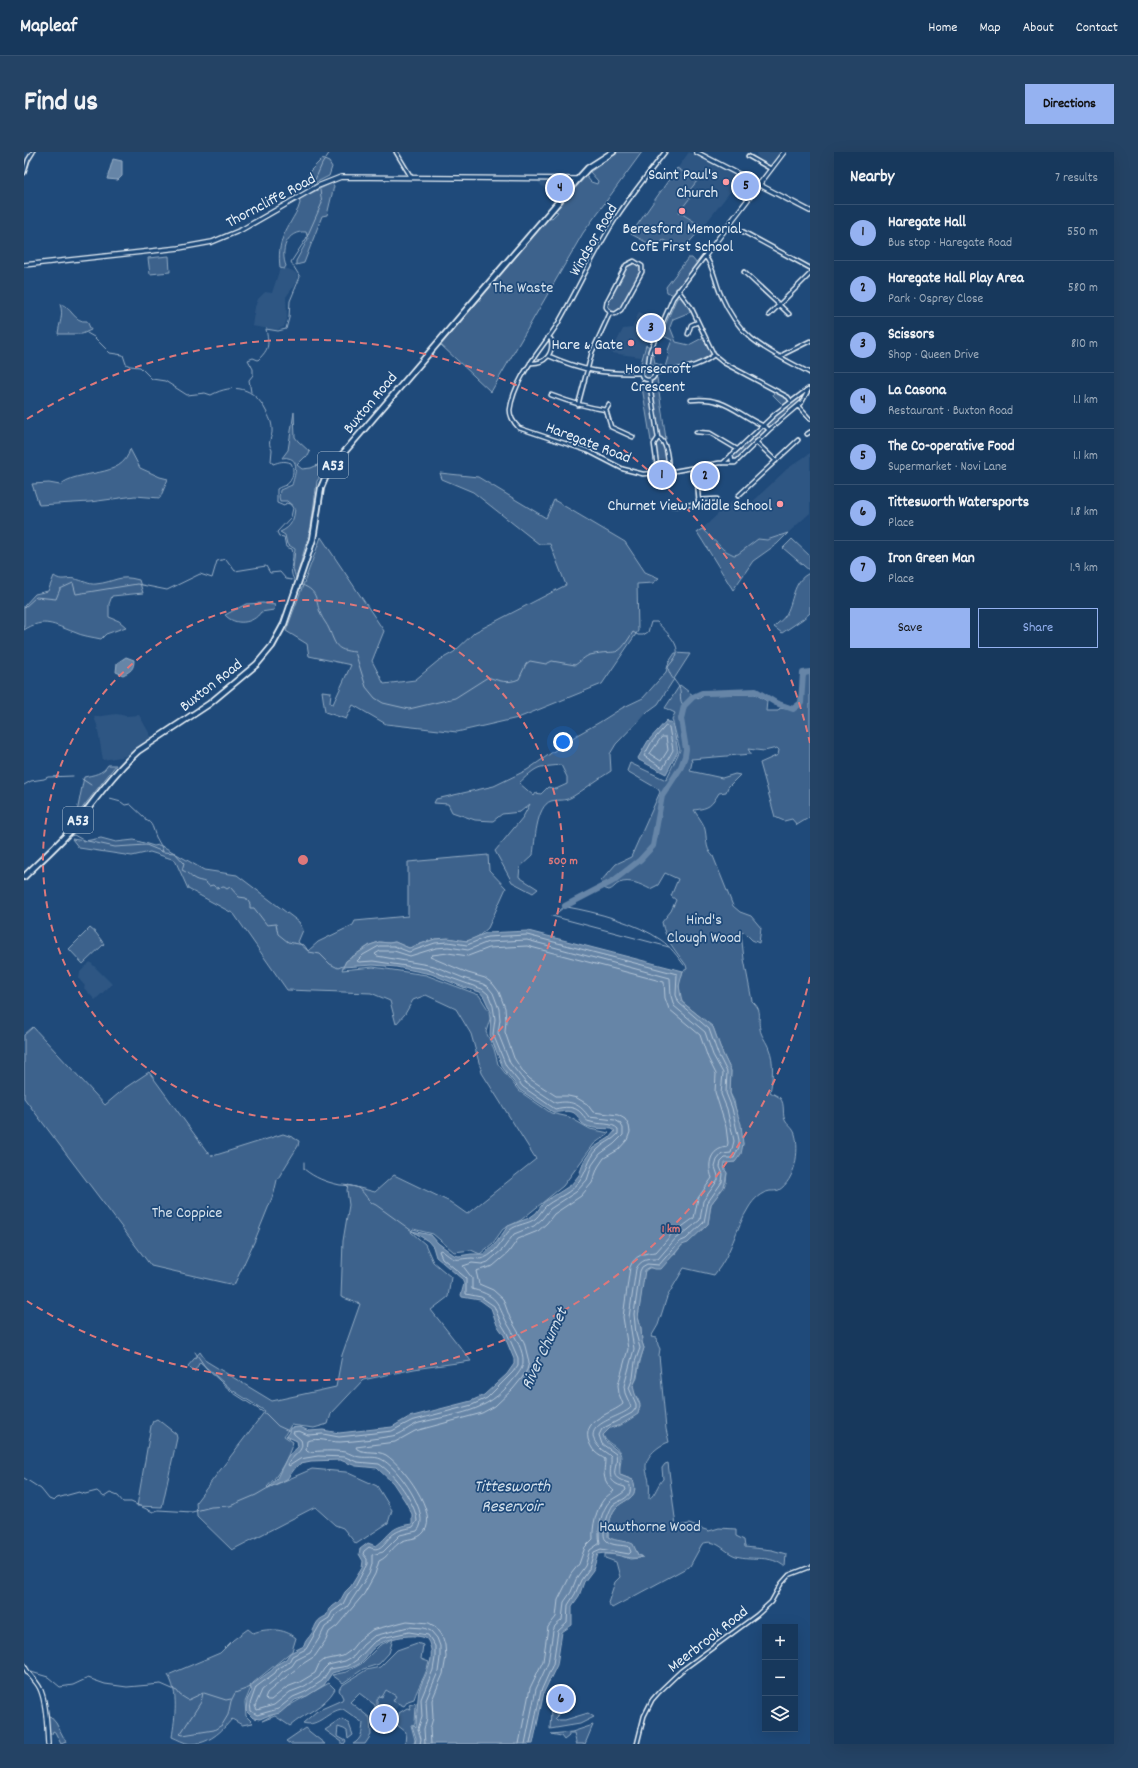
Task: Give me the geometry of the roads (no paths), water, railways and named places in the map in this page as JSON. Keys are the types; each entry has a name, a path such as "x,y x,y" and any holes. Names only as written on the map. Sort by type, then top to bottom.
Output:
{"highway":[{"name":"Buxton Road","path":"24,877 71,829 104,786 129,759 138,751 209,704 257,664 272,646 284,624 313,539 321,488 326,476 352,442 578,179 588,168 613,152"}],"street":[{"path":"24,172 28,160 33,152"},
{"path":"396,152 411,177"},
{"name":"Windsor Road","path":"511,406 518,385 530,363 548,337 617,216 665,152"},
{"path":"696,152 810,211"},
{"path":"648,366 648,359 651,349 673,298 678,290 784,152"},
{"path":"748,156 771,170"},
{"name":"Thorncliffe Road","path":"24,265 179,248 212,242 241,230 330,180 341,177 578,179"},
{"path":"566,179 572,186"},
{"path":"729,224 810,268"},
{"path":"705,256 710,262 720,295 740,329 755,343 810,373"},
{"path":"637,261 643,268 639,279 622,310 615,314 610,313 606,307 607,301 623,270 629,262 637,261"},
{"path":"744,272 789,314"},
{"path":"769,315 810,274"},
{"path":"678,290 691,307 714,355 724,364 788,397 791,401"},
{"path":"578,405 587,370 600,332 610,313"},
{"path":"688,331 691,325 698,322"},
{"path":"530,363 540,363 549,356 552,345 551,339 548,337"},
{"path":"781,357 810,341"},
{"path":"655,372 691,368 714,355"},
{"path":"549,356 587,370 607,373 641,373"},
{"path":"648,366 653,368 655,372"},
{"path":"641,373 642,369 648,366"},
{"path":"649,380 654,376 655,372"},
{"path":"641,373 645,379 649,380"},
{"path":"649,380 658,438 654,444 658,473"},
{"name":"Haregate Road","path":"511,406 510,411 512,420 519,428 593,453 627,470 643,474 669,472 722,463 735,463 769,430 798,406 804,400 810,388"},
{"name":"Haregate Road","path":"722,463 762,425 791,401 810,388"},
{"path":"551,395 578,405 606,410"},
{"path":"799,395 803,397 804,400"},
{"path":"691,400 712,400 769,430"},
{"path":"609,405 606,410 611,427 633,437"},
{"path":"798,406 810,419"},
{"path":"696,432 710,433 737,449"},
{"path":"658,438 665,442 669,472"},
{"path":"738,496 798,440"},
{"path":"756,442 776,461"},
{"path":"731,456 732,461 737,461"},
{"path":"673,506 698,504 696,467"},
{"path":"698,500 717,499"},
{"name":"Meerbrook Road","path":"637,1744 644,1716 652,1700 659,1692 681,1671 757,1615 771,1602 781,1584 789,1575 810,1567"},
{"path":"24,1665 28,1675 42,1692 47,1723 48,1744"}],"water":[{"path":"113,159 122,161 122,176 118,180 107,179"},
{"path":"126,657 134,660 134,663 132,669 123,675 116,672 117,663"},
{"path":"667,720 667,722 671,722 673,726 678,751 666,774 639,760 638,758 648,741"},
{"name":"Tittesworth Reservoir","path":"528,931 683,971 679,986 682,1002 713,1027 731,1071 730,1093 741,1124 743,1144 741,1154 735,1162 725,1163 724,1168 727,1173 724,1187 711,1204 708,1224 688,1243 682,1245 661,1269 650,1267 645,1270 638,1317 644,1348 633,1386 640,1405 638,1414 621,1425 610,1428 603,1435 605,1441 619,1452 620,1475 633,1480 635,1487 633,1495 619,1505 613,1512 608,1530 608,1537 633,1544 638,1555 643,1557 632,1558 609,1553 598,1554 593,1570 584,1582 579,1596 572,1606 572,1625 562,1632 557,1665 544,1692 533,1744 415,1744 416,1738 412,1726 414,1725 416,1727 419,1690 431,1659 430,1646 427,1639 416,1636 394,1638 381,1643 374,1648 359,1664 332,1673 324,1685 307,1696 295,1700 280,1713 260,1719 253,1718 246,1711 247,1700 252,1691 250,1686 272,1670 276,1665 286,1659 290,1653 304,1646 317,1623 320,1619 326,1616 329,1609 340,1601 362,1568 363,1561 359,1554 360,1549 368,1543 376,1546 395,1529 412,1524 412,1514 405,1501 393,1483 377,1468 356,1466 340,1460 311,1461 301,1463 287,1479 268,1488 277,1478 288,1456 298,1447 297,1441 286,1436 290,1428 300,1427 309,1431 323,1430 339,1433 392,1427 409,1417 471,1401 484,1395 507,1374 514,1364 514,1359 504,1335 497,1325 491,1308 480,1300 462,1297 461,1295 464,1284 462,1279 436,1257 433,1247 428,1241 412,1231 431,1235 438,1243 454,1255 484,1254 496,1243 508,1226 529,1218 536,1213 544,1202 571,1185 579,1175 584,1161 593,1148 609,1138 615,1131 612,1129 589,1127 572,1112 553,1112 520,1090 503,1068 490,1035 491,1012 480,992 431,974 396,967 373,965 343,967 346,961 370,945 379,942 395,942 409,948 435,939 448,938 467,941 486,933"}],"waterway":[{"path":"315,180 322,164 330,152"},
{"path":"251,392 249,380 253,375 253,369 248,360 253,358 258,360 267,349 268,343 266,329 278,331 286,329 289,318 290,301 300,277 291,262 306,239 322,203 320,190"},
{"path":"87,333 94,337 110,353 123,355 126,364 140,367 152,379 165,381 187,395 205,393 211,395 219,391 235,388 249,392 256,397 268,415 271,424 271,461 273,464 288,462 291,463 293,468 293,475 290,481 286,485 277,489 277,503 284,506 286,503 290,504 293,508 291,517 277,532 279,536 284,537 286,547 292,549 293,557 291,571 294,580"},
{"path":"24,608 36,597 56,599 60,589 73,583 76,594 137,584 167,590 200,574 212,578 217,561 226,559 235,571 266,566 270,573 280,572 286,579 292,580"},
{"path":"302,585 314,593 321,615 337,646 343,650 355,652 366,687 375,698 383,703 409,709 455,698 488,677 500,681 515,681 519,679 526,664 530,661 546,664 552,661 575,665 588,656 599,653 616,652 623,647 633,632 638,635 643,635 648,632 651,622 657,622 676,645 677,654 668,667 671,675 679,687 681,701 684,706"},
{"name":"River Churnet","path":"565,906 613,881 640,860 653,846 662,796 681,767 685,756 686,749 681,719 684,706 693,697 702,693 756,691 776,703 793,709 801,703 803,673 810,672"},
{"path":"24,785 31,781 48,777 73,776"},
{"path":"82,779 91,785"},
{"path":"61,844 68,837 74,835 83,840 115,847 146,845 163,852 150,823 145,820 145,818 130,804 125,805 121,802 110,799"},
{"path":"42,865 56,849"},
{"path":"163,852 175,853 184,863 182,870 193,878 204,882 209,886 213,885 216,888 224,887 227,889 230,887 239,897 246,898 250,904 250,908 254,908 267,925 276,924 278,934 288,942 304,945 309,952 320,954 330,964 338,968 343,966"},
{"name":"River Churnet","path":"553,916 564,907"},
{"path":"567,907 603,915 640,928 664,942 684,965"},
{"path":"552,916 669,947"},
{"path":"304,1162 304,1169 321,1179 340,1185 356,1187 362,1191 373,1204 412,1231"},
{"path":"195,1352 206,1368 232,1392 266,1414 278,1426 289,1431"},
{"path":"24,1478 41,1489 49,1499 54,1501 57,1498 79,1492 85,1494 97,1491 104,1497 110,1493 118,1496 123,1502 131,1502 153,1512 158,1510 192,1512 211,1507 230,1506 268,1488"},
{"name":"River Churnet","path":"31,1672 48,1677 60,1687 73,1685 88,1678 105,1684 127,1687 161,1684 177,1691 188,1700 203,1693 201,1702 180,1734 183,1735 214,1730 222,1725 228,1715 231,1701 235,1693 251,1687"},
{"path":"204,1693 226,1700 231,1699"}],"place":[{"name":"Saint Paul's Church","path":"726,182"},
{"name":"The Co-operative Food","path":"746,186"},
{"name":"La Casona","path":"560,188"},
{"name":"Beresford Memorial CofE First School","path":"682,211"},
{"name":"Scissors","path":"651,328"},
{"name":"Hare & Gate","path":"631,343"},
{"name":"Horsecroft Crescent","path":"658,351"},
{"name":"Haregate Hall","path":"662,475"},
{"name":"Haregate Hall Play Area","path":"705,476"},
{"name":"Churnet View Middle School","path":"780,504"},
{"name":"Tittesworth Watersports","path":"561,1699"},
{"name":"Iron Green Man","path":"384,1719"}],"park label":[{"name":"The Waste","path":"523,286"},
{"name":"Hind's Clough Wood","path":"704,927"},
{"name":"The Coppice","path":"187,1211"},
{"name":"Hawthorne Wood","path":"650,1525"}]}
